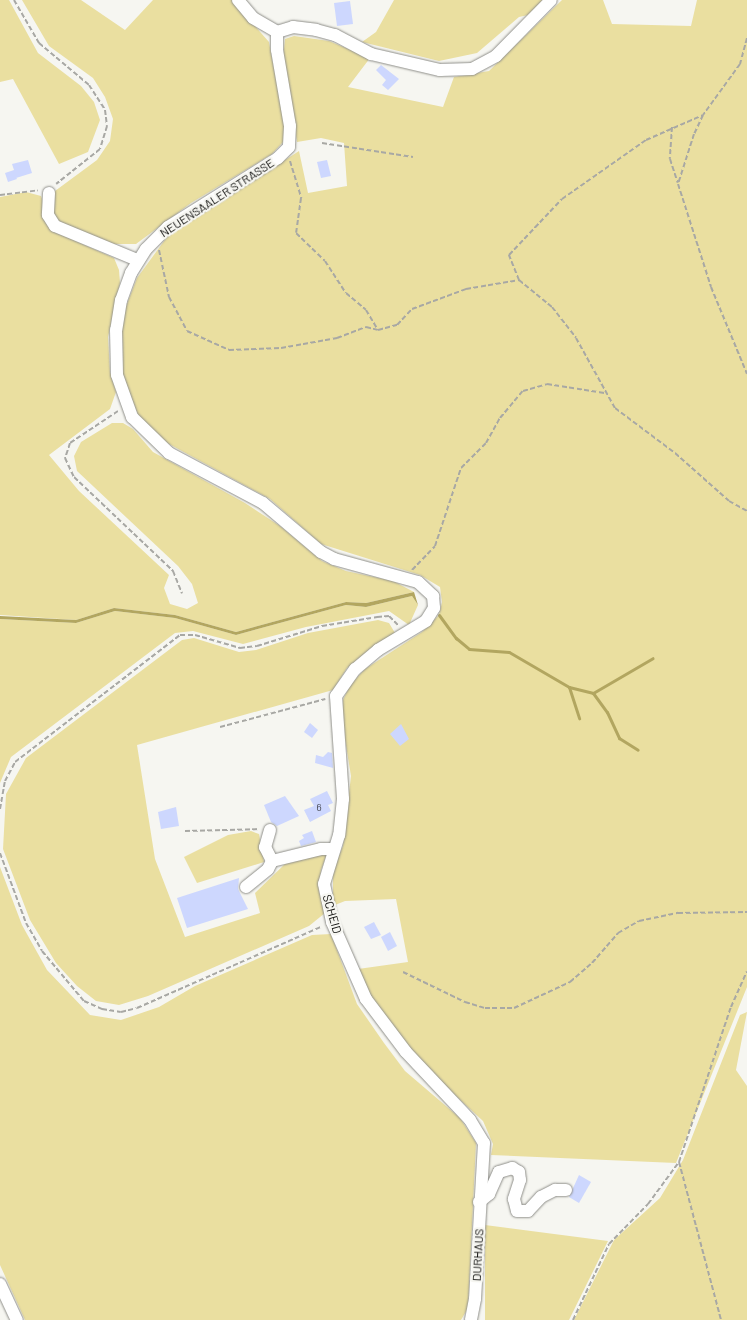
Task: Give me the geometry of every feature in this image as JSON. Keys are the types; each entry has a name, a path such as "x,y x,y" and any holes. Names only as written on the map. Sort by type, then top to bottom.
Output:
{"street":[{"path":"238,0 254,18 277,32 293,27 316,30 335,35 371,54 440,70 472,69 496,56 551,0"},
{"name":"NEUENSAALER STRASSE","path":"277,32 291,138 287,151 155,239 137,260 121,300 116,330 117,375 126,406 146,434 168,453 263,503 321,552 334,559 418,582 428,589 434,608"},
{"path":"49,193 48,215 55,226 137,260"},
{"name":"SCHEID","path":"434,608 426,621 378,650 355,668 341,686 335,719 344,774 341,823 324,884 332,922 356,979 381,1022 478,1129 485,1155 480,1196"},
{"path":"270,830 265,847 272,861"},
{"path":"246,887 268,869 272,861 321,849 333,849"},
{"path":"480,1196 489,1194 500,1172 512,1168 519,1172 520,1180 514,1204 517,1211 528,1211 541,1197 555,1190 566,1190"},
{"name":"DURHAUS","path":"471,1320 476,1299 480,1196"},
{"path":"0,1284 17,1320"}],"path":[{"path":"0,195 26,189 49,193 100,149 107,126 105,110 89,85 39,44 14,0"},
{"path":"678,184 703,115 740,64 747,38"},
{"path":"703,115 672,127 617,158 562,199 508,255 520,280 552,307 576,338 604,393 629,421 675,453 729,501 747,511"},
{"path":"672,127 670,159 711,287 747,374"},
{"path":"322,143 413,158"},
{"path":"287,151 301,198 296,233 325,261 346,293 366,310 378,330"},
{"path":"155,239 169,297 187,331 229,350 281,348 337,338 366,326 378,330 397,326 412,310 466,289 520,280"},
{"path":"396,575 411,571 435,546 461,468 486,443 500,418 523,391 547,384 604,393"},
{"path":"126,406 70,442 65,458 74,477 173,571 182,593"},
{"path":"0,809 5,781 15,762 180,635 195,635 240,648 257,646 322,626 389,616 407,634"},
{"path":"220,727 338,698"},
{"path":"185,831 240,828 270,830"},
{"path":"0,853 26,922 42,951 84,1001 102,1009 121,1012 137,1008 332,922"},
{"path":"403,972 465,1002 485,1008 514,1008 570,982 592,963 618,933 639,921 678,913 747,912"},
{"path":"573,1320 609,1244 648,1204 679,1162 731,1007 747,971"},
{"path":"679,1162 721,1320"}],"shaded area":[{"path":"0,0 9,0 38,53 81,86 94,102 100,120 88,152 59,164 13,79 0,82"},
{"path":"22,0 81,0 125,30 153,0 232,0 269,42 285,127 283,142 272,154 191,203 136,244 113,244 63,227 53,218 51,206 55,191 97,160 110,141 113,119 105,97 93,78 49,46"},
{"path":"394,0 544,0 528,15 519,17 477,53 439,61 362,42 376,32"},
{"path":"562,0 603,0 612,24 691,26 697,0 747,0 747,987 676,1163 491,1155 493,1144 483,1121 419,1062 379,1013 358,969 408,962 396,899 345,901 335,905 333,898 333,870 343,846 351,776 342,721 343,700 350,685 365,669 422,632 439,615 442,602 440,587 420,575 321,544 270,499 158,438 138,415 123,376 122,327 125,309 137,278 167,237 299,151 308,193 347,186 344,143 321,138 297,142 283,58 285,39 294,36 329,41 370,58 348,87 443,107 454,77 489,71"},
{"path":"26,192 41,196 53,231 114,258 119,270 120,283 108,337 110,372 116,392 110,409 49,455 79,491 169,575 164,588 170,604 187,609 198,603 192,584 178,566 77,471 74,456 81,442 112,423 123,423 133,429 153,452 245,503 280,526 322,561 346,571 393,581 414,592 366,603 346,602 236,632 175,615 114,608 76,620 0,615 0,197"},
{"path":"414,592 418,605 412,596 366,607 346,605 236,635 175,618 115,611 76,623 0,619 0,616 76,620 114,608 175,615 236,632 346,602 366,603"},
{"path":"412,596 418,605 409,625 389,611 306,627 243,644 193,631 175,633 11,757 0,783 0,619 76,623 115,611 175,618 236,635 346,605 366,607"},
{"path":"378,620 389,623 395,633 347,668 333,690 137,745 155,859 185,937 260,913 255,893 287,862 327,854 321,870 319,891 325,913 309,926 148,996 119,1005 96,1001 77,986 56,963 30,920 3,849 6,794 26,758 182,640 194,638 239,652 256,650 308,633"},
{"path":"251,831 259,834 264,862 197,883 184,857 228,835"},
{"path":"0,867 22,925 47,970 90,1015 121,1020 159,1007 195,986 312,935 331,934 357,1004 384,1043 405,1071 460,1118 476,1143 468,1308 461,1320 25,1320 0,1265"},
{"path":"747,1012 736,1070 747,1086 747,1320 574,1320 614,1240 660,1198 683,1160 740,1015"},
{"path":"485,1225 608,1241 569,1320 485,1320"}],"building":[{"path":"350,1 353,24 337,26 334,3"},
{"path":"381,65 399,79 388,90 382,85 386,80 376,70"},
{"path":"28,160 32,173 8,182 5,173 14,170 12,164"},
{"path":"327,160 331,176 321,178 317,162"},
{"path":"310,723 318,730 312,738 304,732"},
{"path":"401,724 409,739 400,746 390,734"},
{"path":"328,752 332,753 333,768 315,763 316,755 323,757"},
{"path":"327,791 333,803 328,805 331,811 310,822 304,810 314,806 310,799"},
{"path":"285,796 299,816 277,826 271,822 264,805"},
{"path":"176,807 179,826 161,829 158,812"},
{"path":"312,831 316,842 301,846 299,841 304,838 302,835"},
{"path":"239,878 238,889 248,909 187,928 177,898"},
{"path":"374,922 381,935 371,939 364,927"},
{"path":"390,932 397,946 388,951 381,937"},
{"path":"579,1175 591,1182 579,1203 569,1197"}],"waterway":[{"path":"439,615 456,638 469,649 509,652 569,687 593,693 653,658"},
{"path":"569,687 579,718"},
{"path":"593,693 607,712 619,738 638,750"}]}
